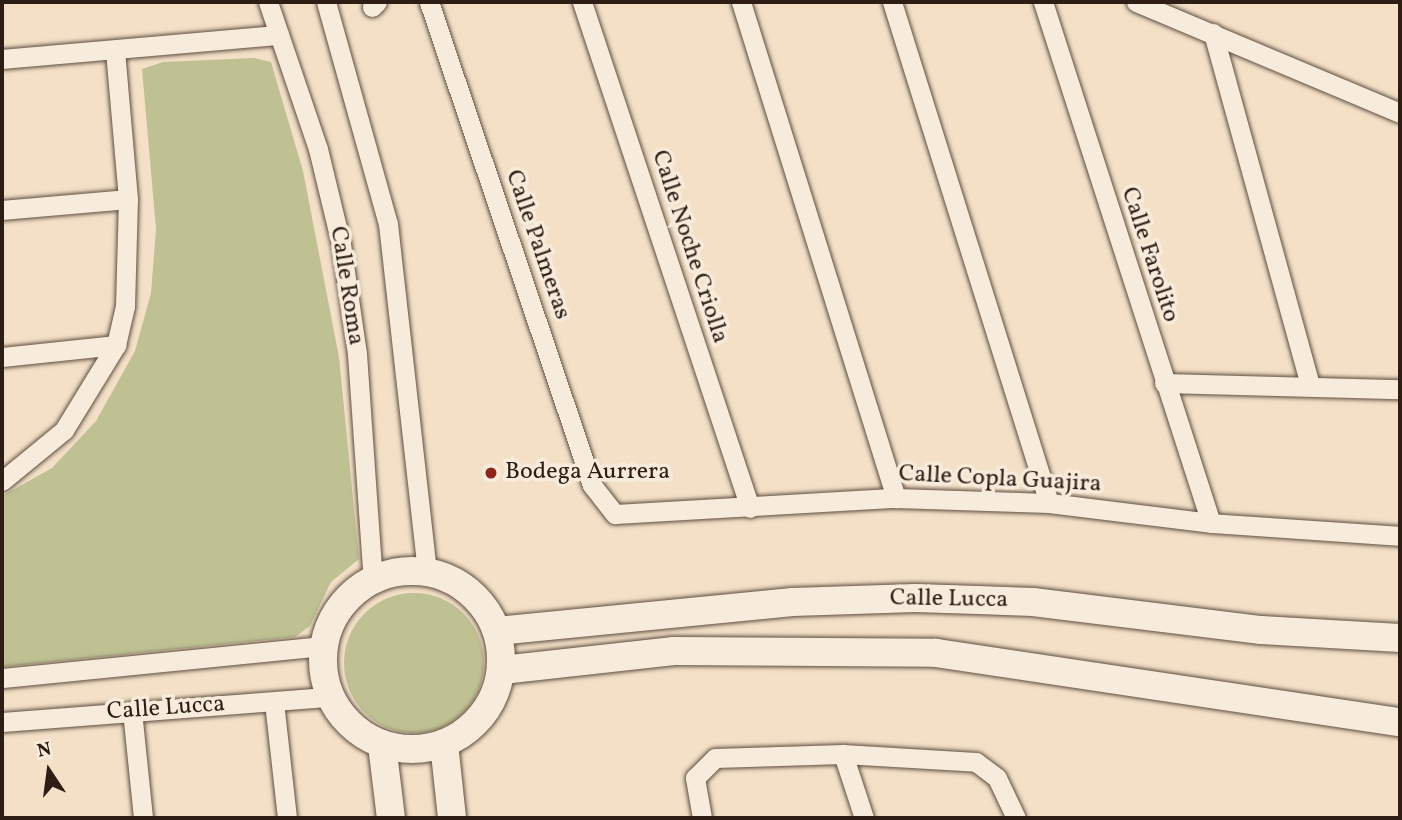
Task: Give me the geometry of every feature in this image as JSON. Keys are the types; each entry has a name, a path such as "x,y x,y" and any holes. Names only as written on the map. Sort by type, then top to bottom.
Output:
{"street":[{"name":"Calle Roma","path":"268,2 341,244 357,354 373,580"},
{"name":"Calle Roma","path":"326,2 388,224 427,572"},
{"name":"Calle Palmeras","path":"429,2 600,503"},
{"name":"Calle Noche Criolla","path":"582,2 750,508"},
{"path":"741,2 896,498"},
{"path":"892,2 1049,503"},
{"name":"Calle Farolito","path":"1043,2 1210,523"},
{"path":"1136,2 1400,113"},
{"path":"1213,33 1310,385"},
{"path":"2,60 279,35"},
{"path":"2,481 64,430 116,345 125,306 128,199 115,50"},
{"path":"2,210 128,199"},
{"path":"2,357 116,345"},
{"path":"1164,383 1400,389"},
{"name":"Calle Copla Guajira","path":"600,503 615,514 640,517 896,498 1049,503 1210,523 1400,536"},
{"path":"427,572 471,592 498,631 502,670 484,715 443,744 423,750 382,745 361,734 330,697 323,646 340,607 373,580 427,572"},
{"name":"Calle Lucca","path":"498,631 793,602 915,598 1033,602 1261,630 1400,638"},
{"name":"Calle Lucca","path":"2,678 323,646"},
{"path":"502,670 674,651 936,653 1400,722"},
{"name":"Calle Lucca","path":"2,722 330,697"},
{"path":"274,702 287,818"},
{"path":"132,711 143,818"},
{"path":"443,744 452,818"},
{"path":"382,745 391,818"},
{"path":"843,754 864,818"},
{"path":"702,818 695,778 715,758 843,754 953,757 997,778 1016,818"}],"green space":[{"path":"254,58 271,62 303,171 339,357 359,559 331,582 310,626 295,637 2,667 2,496 52,468 96,421 135,351 151,293 156,229 142,69 163,62"},
{"path":"414,593 441,598 464,613 479,636 484,663 479,690 464,713 441,728 414,733 387,728 364,713 349,690 344,663 349,636 364,613 387,598"}],"place":[{"name":"Bodega Aurrera","path":"491,473"}]}
